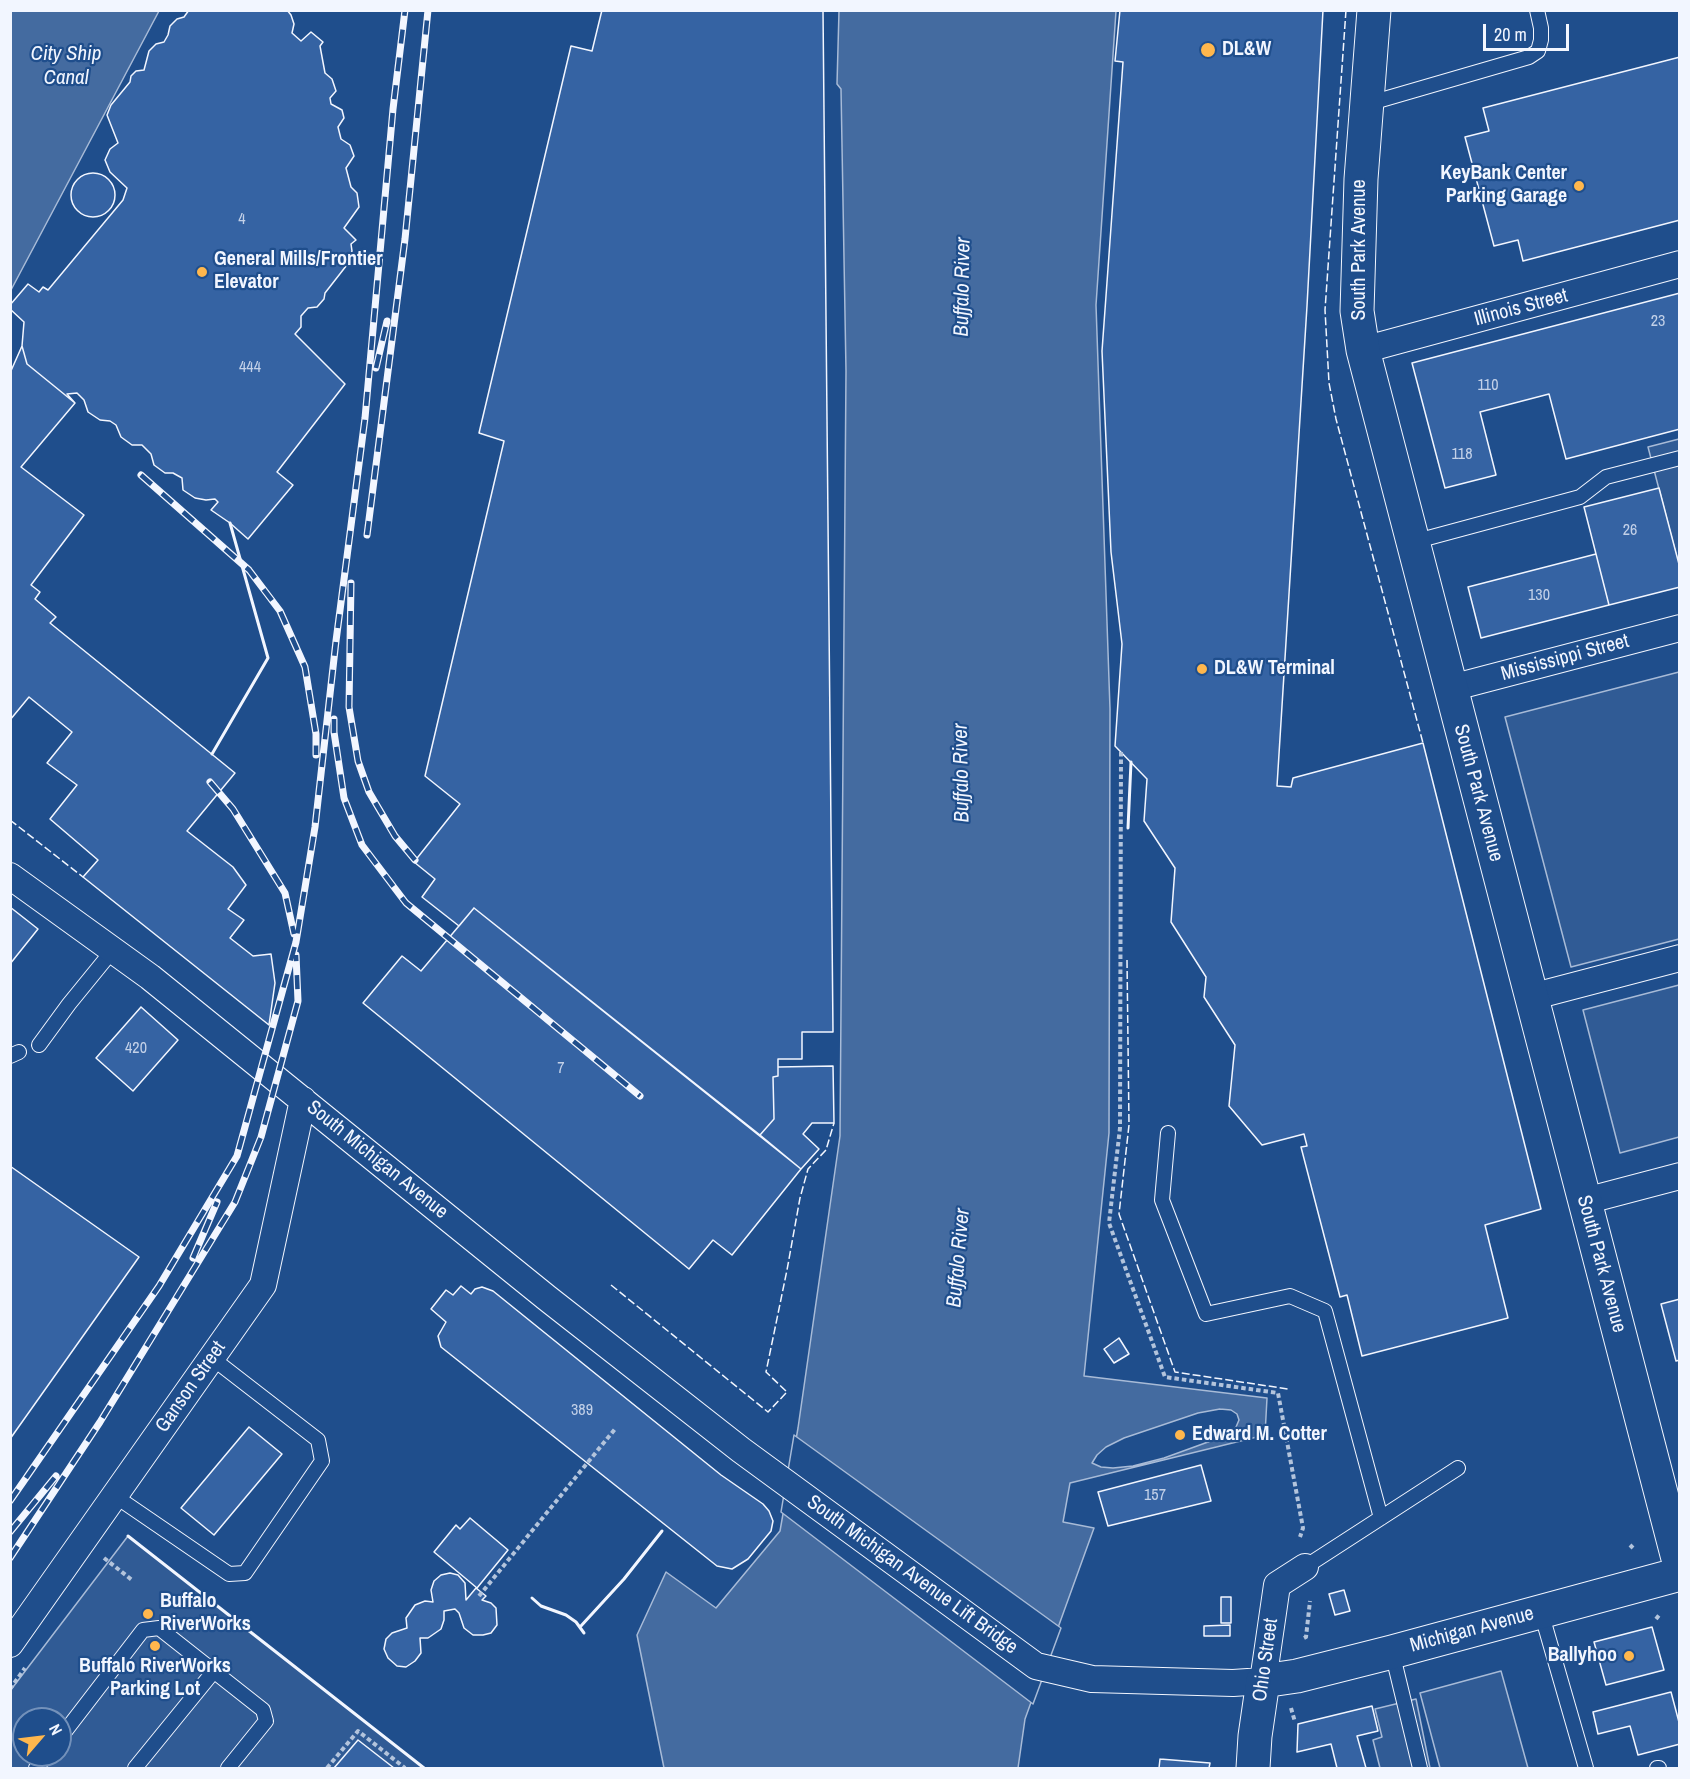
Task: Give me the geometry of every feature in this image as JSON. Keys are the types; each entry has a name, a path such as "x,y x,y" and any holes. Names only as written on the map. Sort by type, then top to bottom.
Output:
{"street":[{"name":"South Park Avenue","path":"1374,10 1365,105 1357,311 1363,350 1680,1566"},
{"name":"Illinois Street","path":"1363,350 1680,264"},
{"name":"Mississippi Street","path":"1451,688 1680,628"},
{"name":"South Michigan Avenue","path":"10,876 150,977 547,1298 741,1450"},
{"path":"1531,997 1680,958"},
{"name":"Ganson Street","path":"10,1644 263,1284 303,1100"},
{"path":"1585,1201 1680,1176"},
{"name":"South Michigan Avenue Lift Bridge","path":"741,1450 1036,1666 1092,1679 1233,1683 1263,1681"},
{"name":"Ohio Street","path":"1253,1768 1254,1736 1277,1585 1305,1567"},
{"name":"Michigan Avenue","path":"1263,1681 1297,1676 1392,1652 1680,1574"}],"lane":[{"path":"1365,105 1529,57 1538,51 1541,40 1537,10"},
{"path":"1413,542 1580,497 1606,477 1680,458"},
{"path":"39,1045 113,950"},
{"path":"1168,1133 1162,1200 1206,1314 1290,1296 1325,1311 1381,1518"},
{"path":"115,1496 229,1574 245,1573 322,1461 318,1440 212,1358"},
{"path":"1305,1567 1458,1468"},
{"path":"1541,1611 1586,1768"},
{"path":"72,1723 144,1630 159,1628 262,1710 266,1721 228,1768"},
{"path":"1392,1652 1420,1768"},
{"path":"135,1768 214,1671"}],"path":[{"path":"479,1596 615,1428"},
{"path":"103,1557 132,1580"},
{"path":"1304,1638 1306,1637 1310,1600"},
{"path":"1656,1619 1660,1614"},
{"path":"1291,1707 1295,1722"},
{"path":"327,1768 358,1731 405,1768"}],"shaded area":[{"path":"1679,439 1679,561 1678,562 1648,447"},
{"path":"1679,672 1679,939 1571,967 1505,717"},
{"path":"1679,985 1679,1137 1620,1153 1583,1010"},
{"name":"Buffalo RiverWorks","path":"128,1536 424,1768 11,1768 10,1691"},
{"path":"1501,1671 1528,1768 1440,1768 1420,1693"},
{"path":"1416,1699 1430,1768 1380,1768 1373,1740 1382,1737 1375,1709"}],"water":[{"name":"City Ship Canal","path":"10,11 159,11 11,290"},
{"name":"Buffalo River","path":"839,11 1116,11 1096,305 1110,709 1109,1133 1084,1376 1267,1398 1265,1435 1070,1483 1063,1522 1094,1528 1025,1719 1018,1768 664,1768 637,1635 666,1572 716,1608 780,1531 798,1428 840,1136 846,371 841,89 837,84","holes":["1220,1409 1231,1410 1237,1414 1239,1420 1236,1427 1229,1433 1208,1442 1164,1458 1133,1466 1113,1468 1101,1467 1092,1463 1106,1447 1124,1438 1198,1413"]}],"pier":[{"path":"794,1435 1061,1628 1033,1704 781,1512"}],"building":[{"name":"General Mills/Frontier Elevator","path":"189,10 287,10 294,24 292,33 301,41 311,32 323,42 320,46 325,73 332,79 336,91 330,98 331,104 342,110 344,118 338,127 341,139 350,145 354,156 346,168 351,187 357,193 359,207 344,228 356,240 351,244 350,261 317,307 308,308 301,316 301,327 295,334 345,384 277,472 293,485 248,539 211,510 218,502 215,499 195,498 183,490 182,478 173,473 165,473 154,465 151,454 142,445 132,445 121,437 116,425 110,421 100,420 88,412 84,400 77,393 67,394 75,403 27,364 22,346 24,322 10,309 10,305 28,284 39,292 43,287 48,290 123,200 127,188 110,172 105,160 110,149 118,143 107,115 111,105 130,82 131,76 136,71 144,70 149,51 156,44 164,42 170,26 177,19 184,17"},
{"path":"602,10 823,10 833,1032 802,1032 802,1059 778,1059 778,1076 773,1077 774,1119 760,1135 474,908 459,926 422,897 435,879 414,862 460,804 425,776 504,441 479,433 571,46 592,51"},
{"name":"DL&W Terminal","path":"1120,10 1323,10 1277,786 1291,787 1293,778 1423,743 1541,1209 1485,1225 1508,1318 1362,1356 1347,1295 1340,1297 1301,1147 1307,1146 1304,1134 1262,1145 1229,1106 1235,1045 1204,997 1206,977 1171,922 1175,868 1144,821 1147,779 1115,746 1122,644 1111,552 1102,351 1123,62 1115,61"},
{"name":"KeyBank Center Parking Garage","path":"1680,57 1680,220 1523,261 1518,240 1494,246 1465,137 1489,131 1483,108"},
{"path":"93,173 109,179 115,195 109,211 93,217 77,211 71,195 77,179"},
{"path":"1680,293 1680,429 1566,459 1549,394 1480,412 1496,475 1445,488 1412,363"},
{"path":"22,346 27,364 75,403 21,467 84,515 31,585 40,592 35,599 56,617 50,623 235,773 187,831 233,867 246,885 228,909 244,920 230,938 253,956 271,954 275,983 269,1025 83,877 98,860 50,819 77,785 47,763 72,732 29,697 10,720 10,373"},
{"path":"1659,488 1680,568 1680,587 1609,605 1584,507"},
{"path":"1596,554 1609,605 1481,638 1468,587"},
{"path":"10,907 38,929 10,964"},
{"path":"474,908 801,1169 732,1255 713,1240 689,1269 363,1003 402,956 421,971"},
{"path":"141,1007 178,1040 133,1091 96,1058"},
{"path":"833,1066 834,1123 812,1123 803,1134 819,1149 801,1169 760,1135 774,1119 773,1077 778,1076 778,1067"},
{"path":"10,1166 139,1257 10,1439"},
{"path":"461,1286 471,1294 475,1289 482,1287 493,1291 721,1475 763,1504 773,1521 771,1531 748,1559 732,1569 717,1566 441,1347 438,1336 446,1322 431,1309 446,1290 453,1295"},
{"path":"1680,1299 1680,1360 1676,1361 1661,1304"},
{"path":"1119,1338 1129,1354 1114,1363 1104,1349"},
{"path":"249,1427 282,1454 214,1535 181,1508"},
{"path":"1201,1465 1211,1501 1108,1526 1098,1492"},
{"path":"470,1518 508,1550 477,1588 434,1552 456,1525 460,1529"},
{"path":"450,1573 458,1575 465,1583 466,1600 476,1588 486,1596 482,1600 491,1603 496,1608 497,1625 491,1633 473,1635 464,1628 459,1613 455,1609 444,1611 441,1629 428,1638 420,1638 421,1653 415,1661 406,1667 397,1666 388,1658 384,1649 386,1639 392,1633 407,1628 406,1618 415,1605 425,1601 433,1602 431,1590 434,1581 441,1575"},
{"path":"1344,1590 1350,1611 1335,1615 1329,1594"},
{"path":"1221,1597 1231,1597 1231,1623 1221,1623"},
{"path":"1230,1625 1230,1636 1204,1636 1204,1626"},
{"name":"Ballyhoo","path":"1652,1627 1664,1670 1606,1685 1594,1642"},
{"path":"1671,1692 1680,1726 1680,1744 1638,1755 1630,1726 1598,1734 1593,1712"},
{"path":"1372,1706 1378,1731 1357,1736 1366,1768 1337,1768 1331,1744 1297,1752 1298,1724"},
{"path":"358,1740 394,1768 334,1768"},
{"path":"1160,1759 1210,1763 1209,1768 1159,1768"}],"railway":[{"path":"10,1501 159,1286 237,1156 296,942 315,827 365,418 393,109 405,10"},
{"path":"367,535 405,239 428,10"},
{"path":"376,368 387,321"},
{"path":"141,475 249,570 280,611 305,667 316,734 316,755"},
{"path":"351,583 349,707 358,761 369,792 395,836 415,860"},
{"path":"334,719 344,798 362,845 406,903 640,1096"},
{"path":"210,782 233,809 285,893 294,934"},
{"path":"10,1558 100,1422 235,1202 261,1137 298,1001 296,955"},
{"path":"193,1258 217,1202"},
{"path":"10,1532 56,1476"}],"fence":[{"path":"1346,10 1325,310 1329,383 1336,419 1423,743"},
{"path":"10,820 83,877"},
{"path":"1127,960 1129,1125 1119,1214 1175,1372 1288,1389"},
{"path":"611,1285 768,1412 787,1392 766,1372 800,1198 808,1169 826,1150 834,1123"}],"wall":[{"path":"212,754 268,658 230,523"},
{"path":"1128,828 1131,762"},
{"path":"580,1627 624,1579 662,1531"},
{"path":"128,1536 424,1768"},
{"path":"532,1598 541,1606 566,1615 576,1622 584,1633"}],"place":[{"name":"DL&W","path":"1208,50"},
{"name":"KeyBank Center Parking Garage","path":"1579,186"},
{"name":"General Mills/Frontier Elevator","path":"202,272"},
{"name":"DL&W Terminal","path":"1202,669"},
{"name":"Edward M. Cotter","path":"1180,1435"},
{"name":"Buffalo RiverWorks","path":"148,1614"},
{"name":"Buffalo RiverWorks Parking Lot","path":"155,1646"},
{"name":"Ballyhoo","path":"1629,1656"}]}
